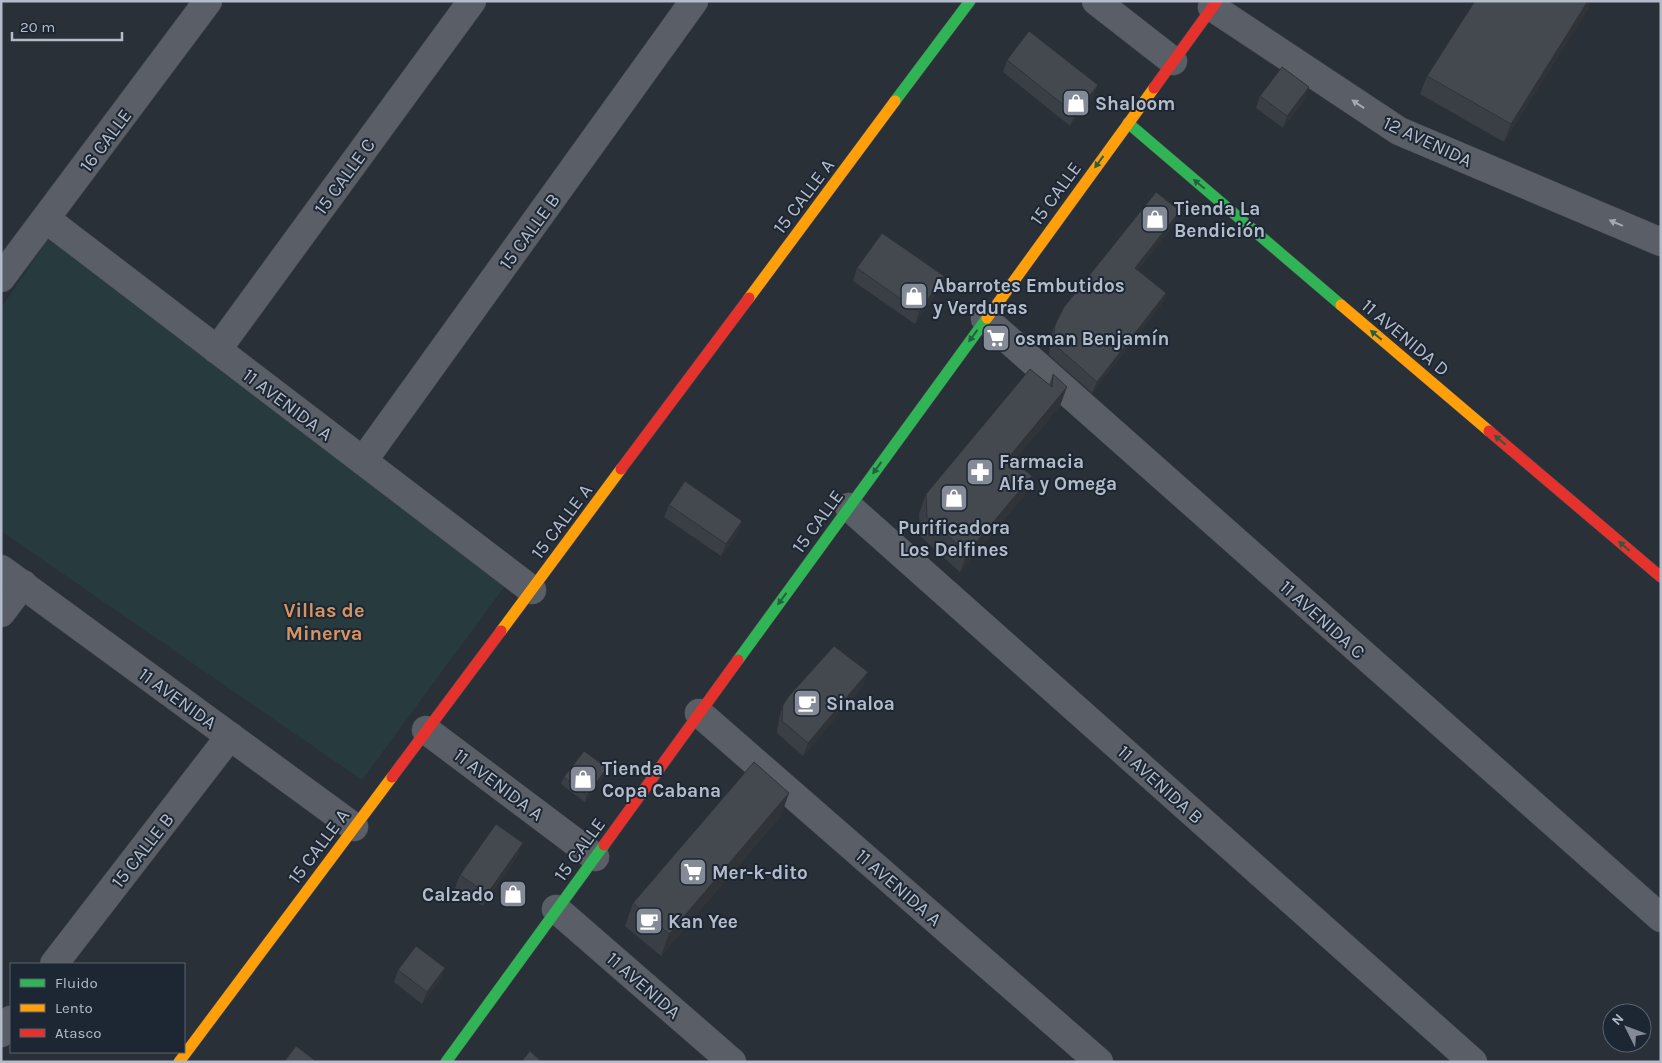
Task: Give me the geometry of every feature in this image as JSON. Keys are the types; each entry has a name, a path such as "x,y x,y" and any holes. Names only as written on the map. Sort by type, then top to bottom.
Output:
{"street":[{"name":"16 CALLE","path":"1,278 208,1"},
{"name":"15 CALLE C","path":"217,350 472,1"},
{"name":"15 CALLE B","path":"364,461 694,1"},
{"name":"15 CALLE A","path":"179,1062 970,1"},
{"path":"1096,1 1173,61"},
{"name":"15 CALLE","path":"446,1062 1214,4"},
{"name":"12 AVENIDA","path":"1214,4 1399,131 1661,242"},
{"name":"11 AVENIDA D","path":"1128,123 1661,577"},
{"name":"11 AVENIDA A","path":"46,219 532,590"},
{"name":"11 AVENIDA C","path":"985,320 1661,918"},
{"name":"11 AVENIDA B","path":"849,506 1473,1062"},
{"path":"1,613 12,576"},
{"name":"11 AVENIDA","path":"12,576 354,827"},
{"name":"11 AVENIDA A","path":"699,713 1099,1062"},
{"name":"11 AVENIDA A","path":"426,730 595,857"},
{"name":"15 CALLE B","path":"55,963 230,736"},
{"name":"11 AVENIDA","path":"556,909 732,1062"},
{"path":"1,1033 10,1021"}],"green space":[{"path":"49,238 510,579 362,780 1,531 1,308"}],"building":[{"path":"1475,1 1588,1 1511,124 1427,76"},
{"path":"1029,31 1098,85 1075,114 1007,60"},
{"path":"1282,67 1309,87 1287,116 1260,96"},
{"path":"1156,192 1180,211 1135,268 1166,293 1097,382 1053,343 1055,325 1064,307"},
{"path":"882,233 944,276 919,312 857,268"},
{"path":"1030,369 1052,387 1053,374 1067,387 1009,457 1032,476 967,553 927,517 926,494"},
{"path":"685,481 742,521 726,544 669,505"},
{"path":"834,646 868,672 808,743 782,721 783,705"},
{"name":"Tienda Copa Cabana","path":"584,751 607,768 587,795 564,777"},
{"path":"754,762 789,793 669,934 633,903"},
{"path":"496,824 523,843 487,894 460,875"},
{"path":"416,946 445,968 427,992 398,970"},
{"path":"296,1046 317,1062 284,1062"},
{"path":"530,1051 542,1062 521,1062"}],"traffic: fast":[{"path":"895,101 970,1"},
{"path":"1128,123 1341,305"},
{"path":"738,660 987,318"},
{"path":"446,1062 604,845"}],"traffic: slow":[{"path":"987,318 1154,88"},
{"path":"749,298 895,101"},
{"path":"1341,305 1489,431"},
{"path":"501,631 621,469"},
{"path":"179,1062 392,777"}],"traffic: jam":[{"path":"1154,88 1217,1"},
{"path":"621,469 749,298"},
{"path":"1489,431 1661,577"},
{"path":"392,777 501,631"},
{"path":"604,845 738,660"}],"place":[{"name":"Shaloom","path":"1076,103"},
{"name":"Tienda La Bendición","path":"1155,219"},
{"name":"Abarrotes Embutidos y Verduras","path":"914,296"},
{"name":"osman Benjamín","path":"996,338"},
{"name":"Farmacia Alfa y Omega","path":"980,472"},
{"name":"Purificadora Los Delfines","path":"954,498"},
{"name":"Sinaloa","path":"807,703"},
{"name":"Tienda Copa Cabana","path":"583,779"},
{"name":"Mer-k-dito","path":"693,872"},
{"name":"Calzado","path":"513,894"},
{"name":"Kan Yee","path":"649,921"}],"district":[{"name":"Villas de Minerva","path":"324,622"}]}
